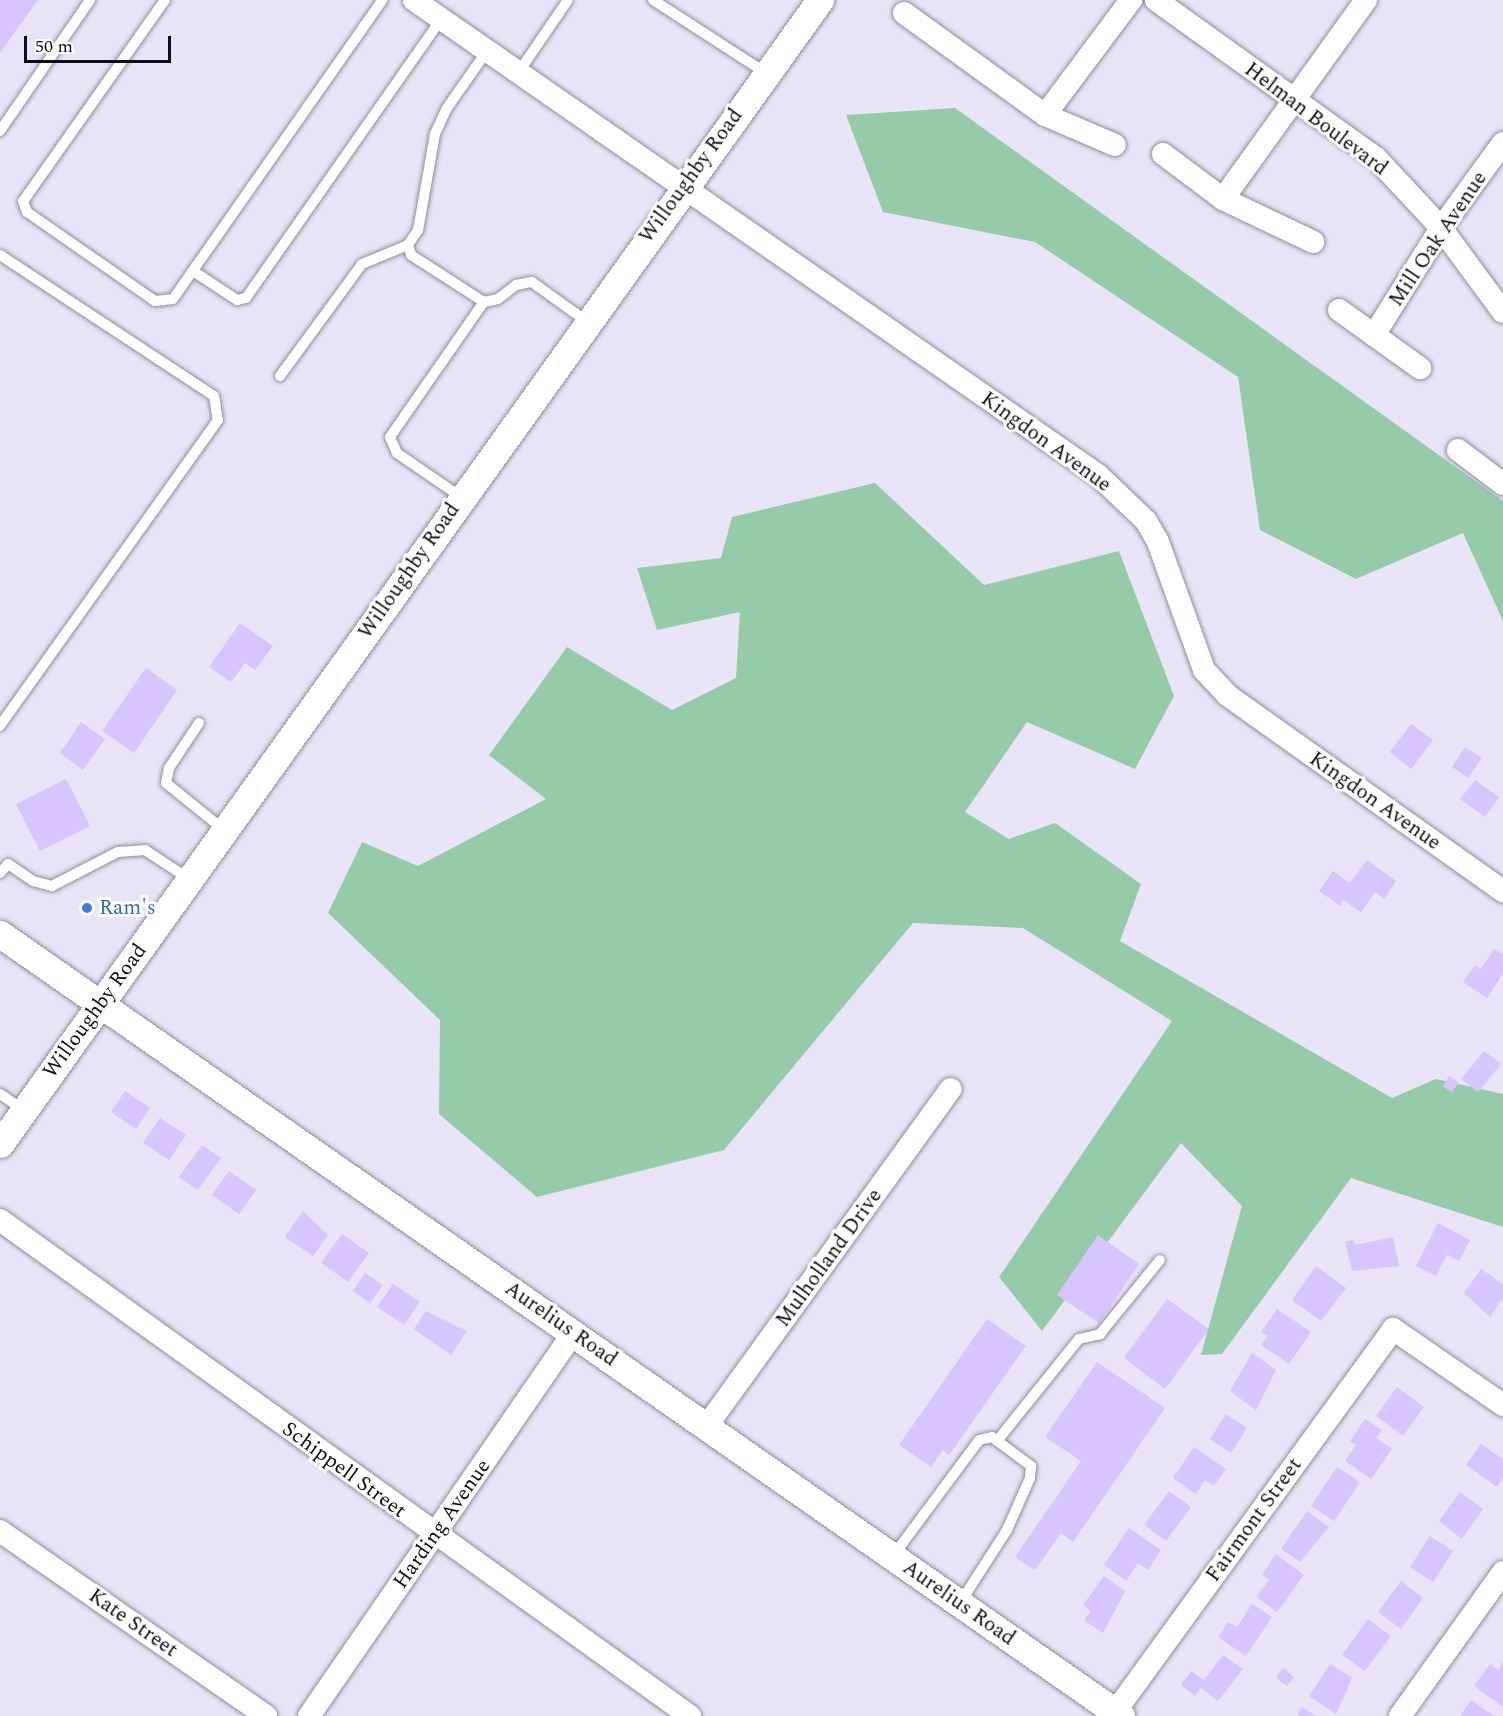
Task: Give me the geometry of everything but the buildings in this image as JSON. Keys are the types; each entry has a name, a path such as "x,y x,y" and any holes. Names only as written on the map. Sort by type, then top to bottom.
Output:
{"street":[{"name":"Kingdon Avenue","path":"414,0 1098,476 1150,528 1196,652 1227,696 1503,891"},
{"name":"Willoughby Road","path":"0,1143 586,321 820,0"},
{"path":"1045,115 1131,0"},
{"name":"Helman Boulevard","path":"1156,0 1376,158 1441,228 1503,312"},
{"path":"1223,199 1366,0"},
{"path":"904,13 1045,115 1115,145"},
{"name":"Mill Oak Avenue","path":"1374,335 1441,228 1503,143"},
{"path":"1163,154 1223,199 1313,242"},
{"path":"1340,310 1420,368"},
{"path":"1458,450 1500,476"},
{"name":"Aurelius Road","path":"0,934 99,1005 574,1332 706,1427 1118,1714"},
{"name":"Mulholland Drive","path":"706,1427 951,1089"},
{"name":"Schippell Street","path":"0,1220 434,1536 690,1716"},
{"name":"Fairmont Street","path":"1118,1714 1393,1329 1503,1406"},
{"name":"Harding Avenue","path":"309,1716 574,1332"},
{"name":"Kate Street","path":"0,1531 266,1716"},
{"path":"1400,1716 1503,1572"}],"lane":[{"path":"0,130 90,0"},
{"path":"165,0 23,201 27,212 155,301 173,299 382,0"},
{"path":"518,73 567,0"},
{"path":"653,0 766,73"},
{"path":"193,271 237,300 246,298 441,19"},
{"path":"280,376 362,264 408,245 418,230 435,134 447,108 487,51"},
{"path":"408,245 411,255 484,303"},
{"path":"0,255 214,396 218,420 0,726"},
{"path":"461,497 397,453 390,437 484,303 498,299 516,285 532,282 586,321"},
{"path":"199,723 169,768 166,783 224,830"},
{"path":"0,873 8,864 33,881 52,886 118,852 144,849 189,880"},
{"path":"0,1094 24,1110"},
{"path":"997,1440 1079,1339 1100,1334 1160,1260"},
{"path":"892,1557 979,1440 997,1440 1031,1466 1030,1478 1007,1530 959,1604"}],"green space":[{"path":"955,108 1503,501 1503,621 1463,533 1356,579 1260,530 1238,377 1035,242 883,212 846,115"},
{"path":"875,483 984,585 1119,551 1174,696 1135,769 1027,722 965,812 1009,839 1055,823 1141,884 1120,941 1392,1098 1436,1079 1503,1094 1503,1227 1351,1178 1222,1354 1201,1355 1242,1206 1181,1143 1042,1331 999,1277 1172,1021 1023,928 913,923 724,1150 537,1197 439,1114 440,1020 328,913 362,842 418,866 546,799 489,755 567,647 672,710 736,678 740,612 657,630 637,568 721,558 732,517"}],"place":[{"name":"Ram's","path":"87,908"}]}
